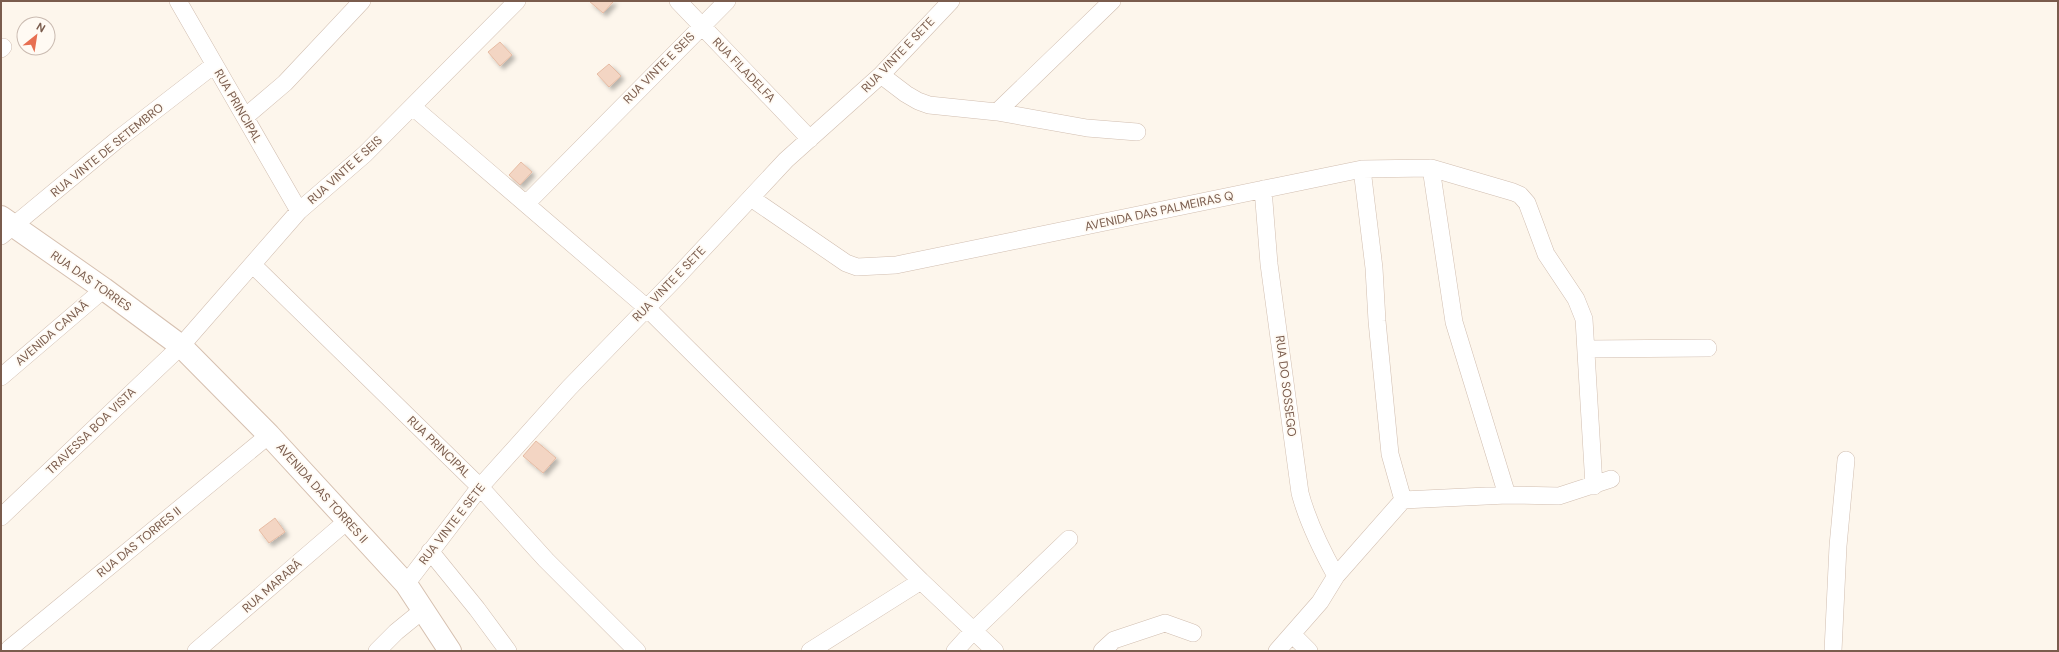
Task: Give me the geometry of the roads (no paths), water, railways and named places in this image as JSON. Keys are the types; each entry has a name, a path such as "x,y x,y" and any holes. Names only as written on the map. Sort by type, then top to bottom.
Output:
{"street":[{"name":"RUA PRINCIPAL","path":"178,1 299,211"},
{"path":"245,116 285,83 362,1"},
{"name":"RUA VINTE E SEIS","path":"181,346 299,211 365,154 517,1"},
{"name":"RUA FILADELFA","path":"678,1 810,139"},
{"name":"RUA VINTE E SEIS","path":"526,204 727,1"},
{"name":"RUA VINTE E SETE","path":"406,584 480,488 568,388 647,308 786,160 881,75 951,1"},
{"path":"997,112 1112,1"},
{"name":"RUA VINTE DE SETEMBRO","path":"5,226 214,65"},
{"path":"881,75 918,101 948,108 997,112 1087,128 1137,132"},
{"path":"412,107 647,308 921,581 995,651"},
{"path":"1431,168 1454,322 1507,494"},
{"name":"AVENIDA DAS PALMEIRAS Q","path":"751,198 846,263 856,266 870,266 904,264 1362,169 1431,168 1520,195 1527,204 1546,254 1576,299 1584,319 1594,486"},
{"path":"1362,169 1374,268 1377,321 1390,454 1403,500"},
{"name":"RUA DO SOSSEGO","path":"1262,189 1269,264 1300,493 1309,521 1336,576"},
{"name":"RUA DAS TORRES","path":"5,226 104,289 181,346"},
{"name":"RUA PRINCIPAL","path":"253,265 480,488 546,560 637,651"},
{"name":"AVENIDA CANAÃ","path":"1,378 104,289"},
{"name":"AVENIDA DAS TORRES II","path":"181,346 269,435 406,584 450,651"},
{"name":"TRAVESSA BOA VISTA","path":"1,517 181,346"},
{"path":"1586,349 1708,348"},
{"name":"RUA DAS TORRES II","path":"7,647 269,435"},
{"path":"1834,651 1838,546 1846,460"},
{"path":"1277,651 1320,602 1336,576 1403,500 1507,494 1560,496 1594,486 1611,479"},
{"name":"RUA MARABÁ","path":"196,651 347,521"},
{"path":"955,651 973,631 1069,539"},
{"path":"430,551 477,609 508,651"},
{"path":"810,651 921,581"},
{"path":"377,651 396,632 423,610"},
{"path":"1102,651 1114,640 1165,623 1192,633"},
{"path":"1292,634 1309,651"}]}
